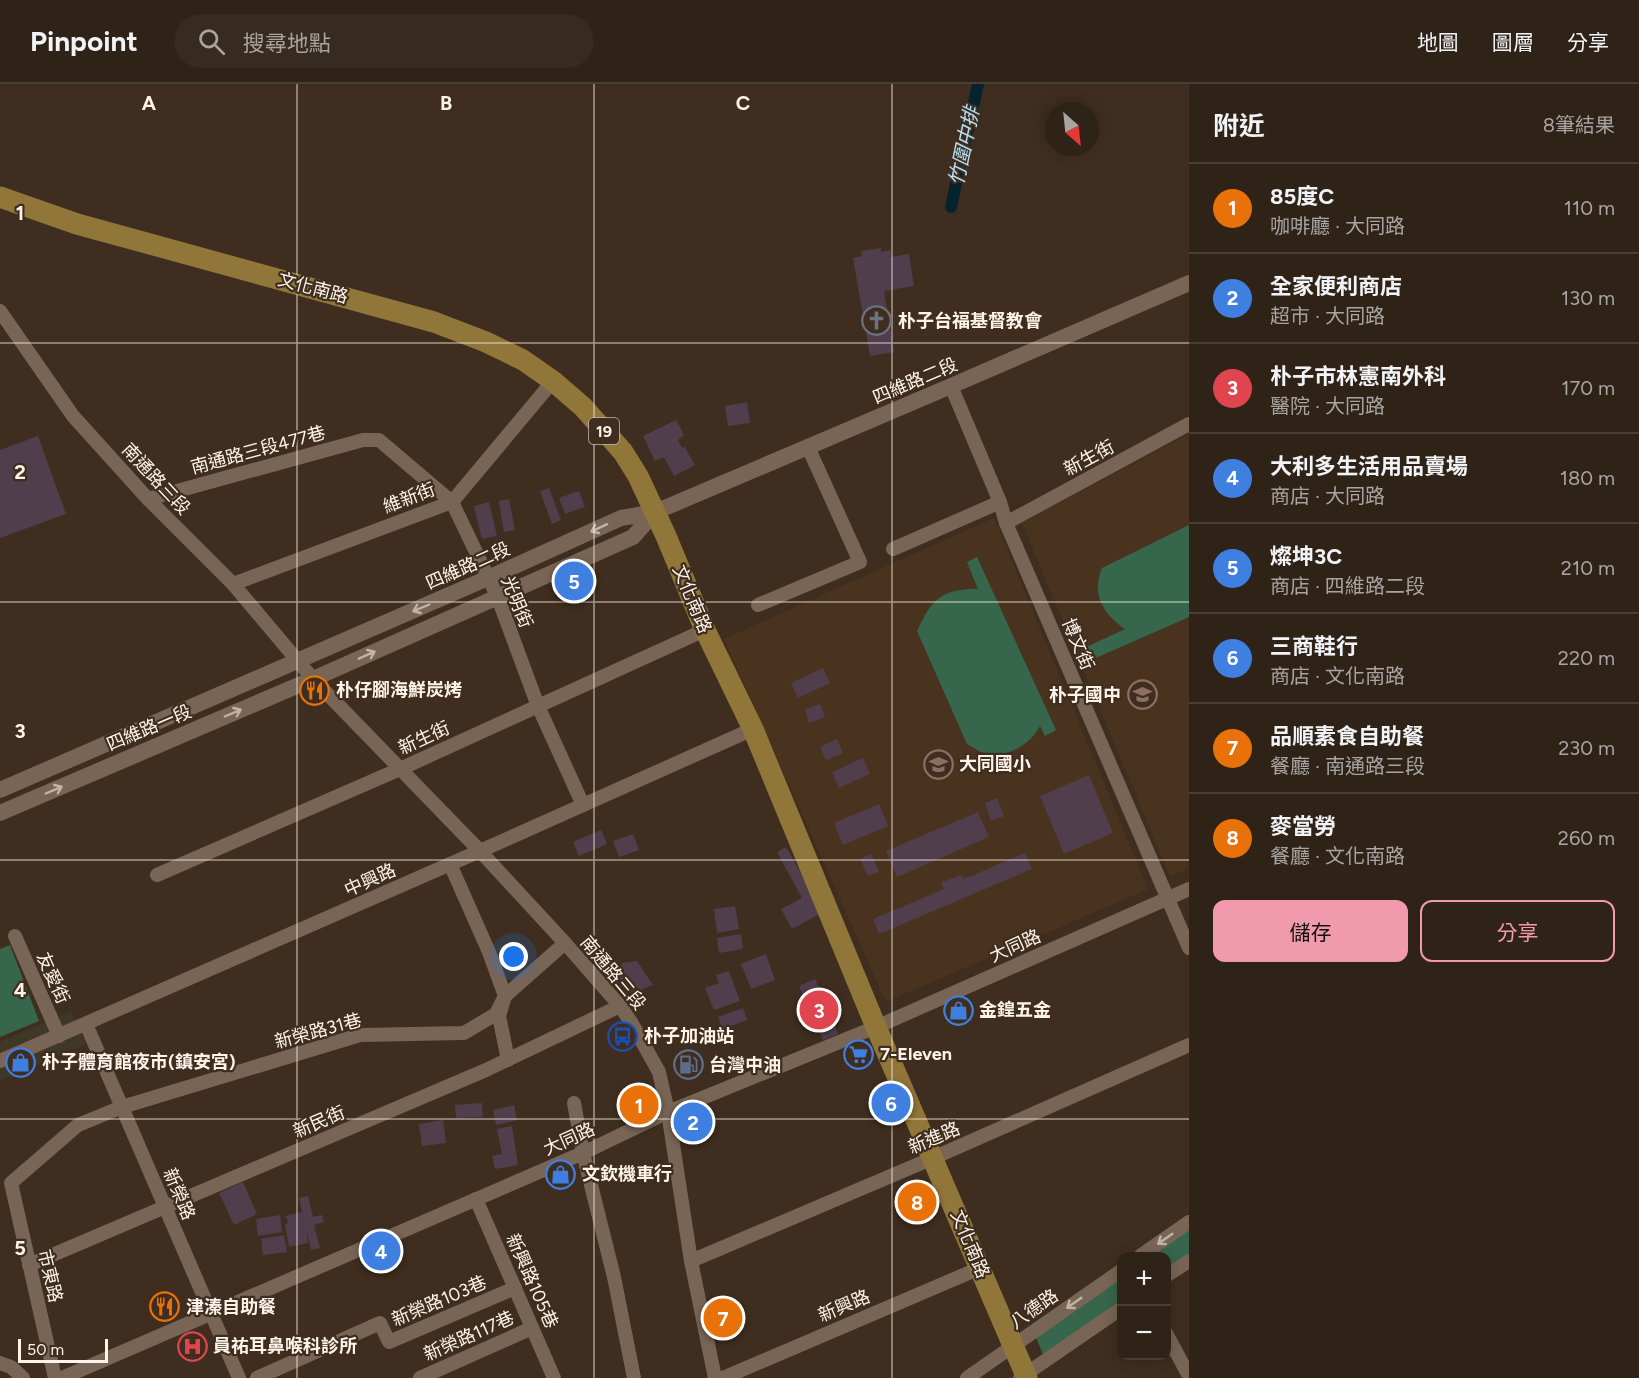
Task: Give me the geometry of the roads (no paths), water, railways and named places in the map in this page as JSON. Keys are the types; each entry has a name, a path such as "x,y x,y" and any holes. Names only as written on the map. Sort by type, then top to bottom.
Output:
{"main road":[{"name":"文化南路","path":"0,197 77,224 434,322 486,342 523,360 553,381 583,407 623,452 638,476 655,512 705,630 753,729 876,1027 1014,1346 1024,1377"}],"street":[{"name":"四維路二段","path":"298,661 621,518 655,512 1189,283"},
{"name":"南通路三段","path":"0,311 73,416 148,499 233,584 313,679 565,943 620,1006 636,1029 659,1072 668,1112 691,1261 715,1378"},
{"name":"維新街","path":"233,584 452,502 553,381"},
{"name":"博文街","path":"951,386 1000,502 1006,523 1189,948"},
{"name":"新生街","path":"1006,523 1189,424"},
{"name":"南通路三段477巷","path":"148,499 363,440 379,440"},
{"name":"光明街","path":"379,440 452,502 498,598 538,705 583,805"},
{"path":"758,605 860,562 808,447"},
{"path":"892,549 1000,502"},
{"name":"四維路二段","path":"313,679 633,537 655,512"},
{"name":"新生街","path":"157,875 400,769 705,630"},
{"name":"四維路一段","path":"0,790 298,661"},
{"name":"四維路一段","path":"0,813 313,679"},
{"name":"中興路","path":"0,1061 480,852 753,729"},
{"path":"450,864 489,952 505,996 499,1016 508,1060"},
{"name":"大同路","path":"62,1378 584,1153 668,1112 876,1027 1189,889"},
{"name":"友愛街","path":"15,936 59,1036"},
{"name":"新榮路31巷","path":"10,1183 78,1125 122,1107 360,1035 464,1033 496,1014 505,996 565,943"},
{"name":"新民街","path":"29,1265 508,1060 620,1006"},
{"name":"新榮路","path":"86,1024 238,1378"},
{"name":"新進路","path":"691,1261 933,1158 1189,1045"},
{"path":"573,1103 614,1278 634,1378"},
{"name":"市東路","path":"10,1183 55,1378"},
{"name":"新興路105巷","path":"476,1199 554,1378"},
{"path":"1147,1252 1189,1222"},
{"path":"1171,1273 1189,1261"},
{"name":"新興路","path":"723,1378 980,1268"},
{"name":"八德路","path":"967,1378 1117,1274"},
{"name":"新榮路103巷","path":"257,1378 380,1323 389,1342 515,1288"},
{"path":"1024,1377 1117,1312"},
{"name":"新榮路117巷","path":"420,1378 532,1328"},
{"path":"1171,1341 1189,1376"},
{"path":"0,1363 11,1367 23,1378"}],"waterway":[{"name":"竹圍中排","path":"951,207 978,84"}],"place":[{"name":"朴子台福基督教會","path":"877,321"},
{"name":"燦坤3C","path":"574,581"},
{"name":"朴仔腳海鮮炭烤","path":"315,690"},
{"name":"朴子國中","path":"1142,695"},
{"name":"大同國小","path":"938,764"},
{"name":"朴子市林憲南外科","path":"819,1010"},
{"name":"金鍠五金","path":"958,1010"},
{"name":"朴子加油站","path":"623,1036"},
{"name":"7-Eleven","path":"859,1054"},
{"name":"朴子體育館夜市(鎮安宮)","path":"21,1062"},
{"name":"台灣中油","path":"688,1065"},
{"name":"三商鞋行","path":"891,1103"},
{"name":"85度C","path":"639,1105"},
{"name":"全家便利商店","path":"693,1122"},
{"name":"文欽機車行","path":"561,1174"},
{"name":"麥當勞","path":"917,1202"},
{"name":"大利多生活用品賣場","path":"381,1251"},
{"name":"津溱自助餐","path":"165,1307"},
{"name":"品順素食自助餐","path":"723,1318"},
{"name":"員祐耳鼻喉科診所","path":"192,1346"}]}
